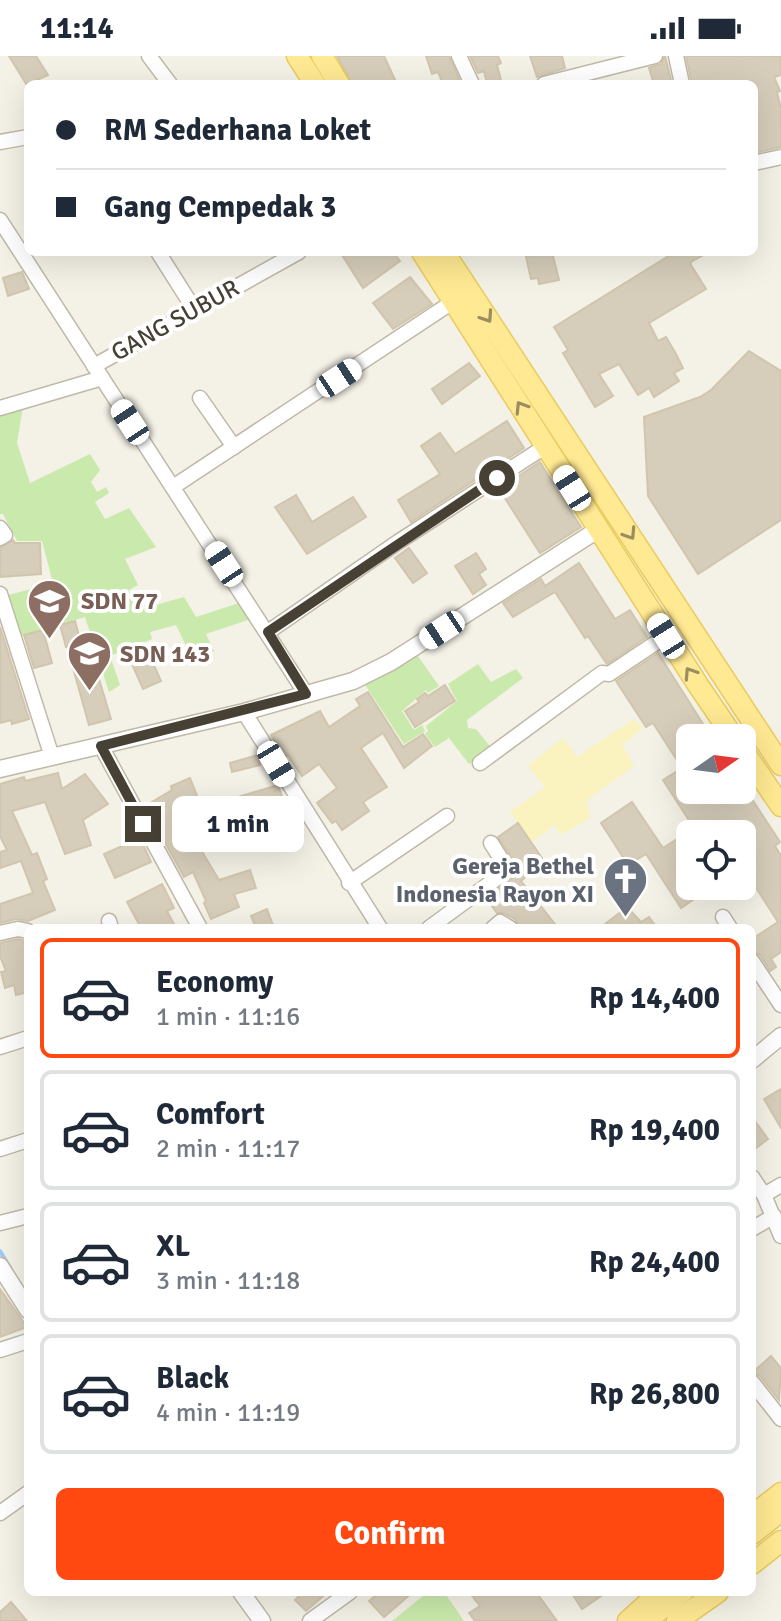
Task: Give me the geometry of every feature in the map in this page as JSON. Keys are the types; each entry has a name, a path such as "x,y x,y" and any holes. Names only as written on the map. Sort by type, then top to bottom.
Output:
{"main road":[{"path":"297,56 312,80"},
{"path":"322,56 337,80"},
{"path":"425,256 725,724"},
{"path":"447,256 778,752"},
{"path":"756,769 781,806"},
{"path":"756,1513 781,1493"},
{"path":"756,1531 781,1511"},
{"path":"756,1547 781,1527"},
{"path":"756,1561 781,1541"},
{"path":"628,1621 656,1596"},
{"path":"646,1621 678,1596"},
{"path":"667,1621 695,1596"},
{"path":"677,1621 712,1596"}],"street":[{"path":"149,56 167,80"},
{"path":"459,56 470,80"},
{"path":"560,80 655,56"},
{"path":"676,56 681,80"},
{"path":"0,142 24,138"},
{"path":"758,162 781,157"},
{"path":"0,220 306,694"},
{"path":"161,256 194,309"},
{"name":"GANG SUBUR","path":"0,408 98,372 194,309 292,256"},
{"path":"173,487 454,301"},
{"path":"200,398 234,447"},
{"path":"268,632 398,542 546,446"},
{"path":"0,528 5,535 0,538"},
{"path":"0,769 244,712 353,681 391,662 599,529"},
{"path":"0,594 52,757"},
{"path":"480,763 602,673 609,674 666,636"},
{"path":"244,712 372,924"},
{"path":"101,746 198,924"},
{"path":"349,883 447,816"},
{"path":"434,924 508,870 491,843"},
{"path":"0,933 24,930"},
{"path":"756,967 781,1005"},
{"path":"756,1057 781,1036"},
{"path":"0,1047 24,1039"},
{"path":"0,1149 24,1141"},
{"path":"756,1183 781,1236"},
{"path":"764,1195 781,1185"},
{"path":"756,1227 774,1216"},
{"path":"0,1223 24,1217"},
{"path":"0,1266 24,1304"},
{"path":"0,1350 24,1342"},
{"path":"756,1387 781,1419"},
{"path":"0,1513 24,1496"},
{"path":"244,1596 262,1621"},
{"path":"310,1621 344,1596"}],"green space":[{"path":"23,406 17,443 30,483 90,454 100,470 91,482 97,492 106,487 109,493 95,502 105,519 129,508 156,547 125,559 138,585 129,590 138,610 184,597 196,617 242,602 251,619 206,634 214,651 194,662 176,625 150,632 152,639 110,656 120,685 109,692 85,617 17,637 5,596 53,583 42,541 17,541 3,514 0,514 0,414"},
{"path":"415,652 439,686 428,693 426,690 402,711 414,730 422,725 425,731 404,744 364,683"},
{"path":"478,664 491,682 516,669 523,678 467,720 468,728 476,729 493,750 469,764 449,738 435,747 425,734 428,731 426,726 457,701 448,684"},
{"path":"423,1596 447,1596 464,1621 392,1621"}],"sand":[{"path":"634,719 642,729 622,745 634,766 587,800 590,818 560,835 555,825 532,842 510,812 545,787 528,766 563,738 577,757"}],"building":[{"path":"9,56 36,56 48,75 37,80 24,80"},
{"path":"337,56 384,56 395,80 350,80"},
{"path":"426,56 449,56 460,80 441,80 438,72 432,74"},
{"path":"470,56 498,56 501,80 486,80 484,71 478,73"},
{"path":"530,56 562,56 565,68 537,77"},
{"path":"665,56 671,80 653,80 649,68 661,64"},
{"path":"686,56 781,56 781,75 774,77 780,91 777,92 781,109 781,147 758,152 758,80 691,80"},
{"path":"343,256 396,256 400,261 363,288"},
{"path":"526,256 553,256 559,280 539,284 538,278 531,279"},
{"path":"669,256 702,256 691,265 706,289 649,323 658,341 666,337 683,368 674,373 679,381 654,397 649,388 638,395 619,364 599,374 613,396 595,407 563,353 568,350 554,327"},
{"path":"22,272 29,289 8,296 3,278"},
{"path":"410,277 432,304 393,329 373,303"},
{"path":"749,351 781,371 781,520 698,574 648,496 644,417 700,397 711,390"},
{"path":"469,363 480,376 442,404 432,389"},
{"path":"507,421 524,448 411,522 398,500 440,474 421,446 440,433 455,454"},
{"path":"540,462 581,527 540,553 499,489"},
{"path":"296,495 312,522 353,497 366,517 307,554 275,507"},
{"path":"13,540 15,543 40,543 41,574 0,577 0,548"},
{"path":"409,548 427,573 413,583 395,558"},
{"path":"476,553 486,569 479,574 486,585 473,594 455,566"},
{"path":"579,563 615,619 630,610 647,637 607,664 588,636 585,638 555,592 513,617 503,603 541,579 545,586"},
{"path":"75,621 81,643 66,647 60,625"},
{"path":"0,627 29,719 12,724 11,720 0,723"},
{"path":"43,630 52,663 34,668 24,635"},
{"path":"145,645 161,681 143,689 127,653"},
{"path":"658,653 703,724 676,724 676,759 653,723 646,727 616,681"},
{"path":"94,662 111,719 89,725 73,668"},
{"path":"445,685 455,701 415,727 405,711 419,702 417,699 425,693 428,696"},
{"path":"368,692 403,747 423,734 432,746 404,768 383,733 361,748 387,787 363,802 369,811 342,830 336,821 332,823 317,803 337,788 319,764 302,776 288,755 284,757 271,735 320,711 329,727 360,706 356,699"},
{"path":"258,755 260,765 232,772 230,763"},
{"path":"676,772 676,800 663,780"},
{"path":"58,773 62,789 85,774 108,804 83,820 91,845 65,854 45,802 12,811 32,855 37,853 47,879 43,881 55,910 28,921 16,919 0,923 0,904 33,893 21,861 0,868 0,852 7,850 0,836 0,784 24,777 25,781"},
{"path":"190,778 202,808 278,785 286,808 251,819 247,809 180,830 190,849 198,845 219,880 250,870 256,888 234,894 239,907 211,919 193,872 184,877 145,806 172,790 171,786"},
{"path":"632,802 663,848 676,840 676,900 693,900 681,908 646,854 628,865 601,823"},
{"path":"678,804 755,804 780,842 775,846 781,856 781,952 771,959 776,967 770,971 756,953 756,936 778,922 756,888 756,820 689,820"},
{"path":"518,823 544,861 521,881 555,924 518,924 504,913 497,913 486,898 517,874 516,865 498,837"},
{"path":"140,838 151,862 115,878 104,854"},
{"path":"162,884 174,908 167,911 174,924 139,924 127,902"},
{"name":"Gereja Bethel Indonesia Rayon XI","path":"627,907 641,922 649,917 654,924 605,924"},
{"path":"267,909 273,924 254,924 251,916"},
{"path":"24,940 24,993 16,995 14,985 5,988 1,972 6,971 0,956 0,943"},
{"path":"781,1089 781,1128 764,1099"},
{"path":"756,1122 768,1139 756,1148"},
{"path":"0,1289 24,1323 24,1328 0,1337"},
{"path":"771,1356 781,1368 779,1400 756,1374 756,1369"},
{"path":"299,1596 323,1596 306,1611 295,1600"},
{"path":"375,1596 408,1596 384,1617 369,1601"},
{"path":"472,1596 539,1596 557,1621 475,1621 469,1613 480,1606"},
{"path":"574,1596 601,1596 582,1609"},
{"path":"11,1602 27,1621 0,1621 0,1612"}],"waterway":[{"path":"0,1251 11,1269"}],"place":[{"name":"SDN 77","path":"50,640"},
{"name":"SDN 143","path":"89,693"},
{"name":"Gereja Bethel Indonesia Rayon XI","path":"625,919"}],"route":[{"path":"143,824 101,746 306,694 268,632 497,478"}]}
